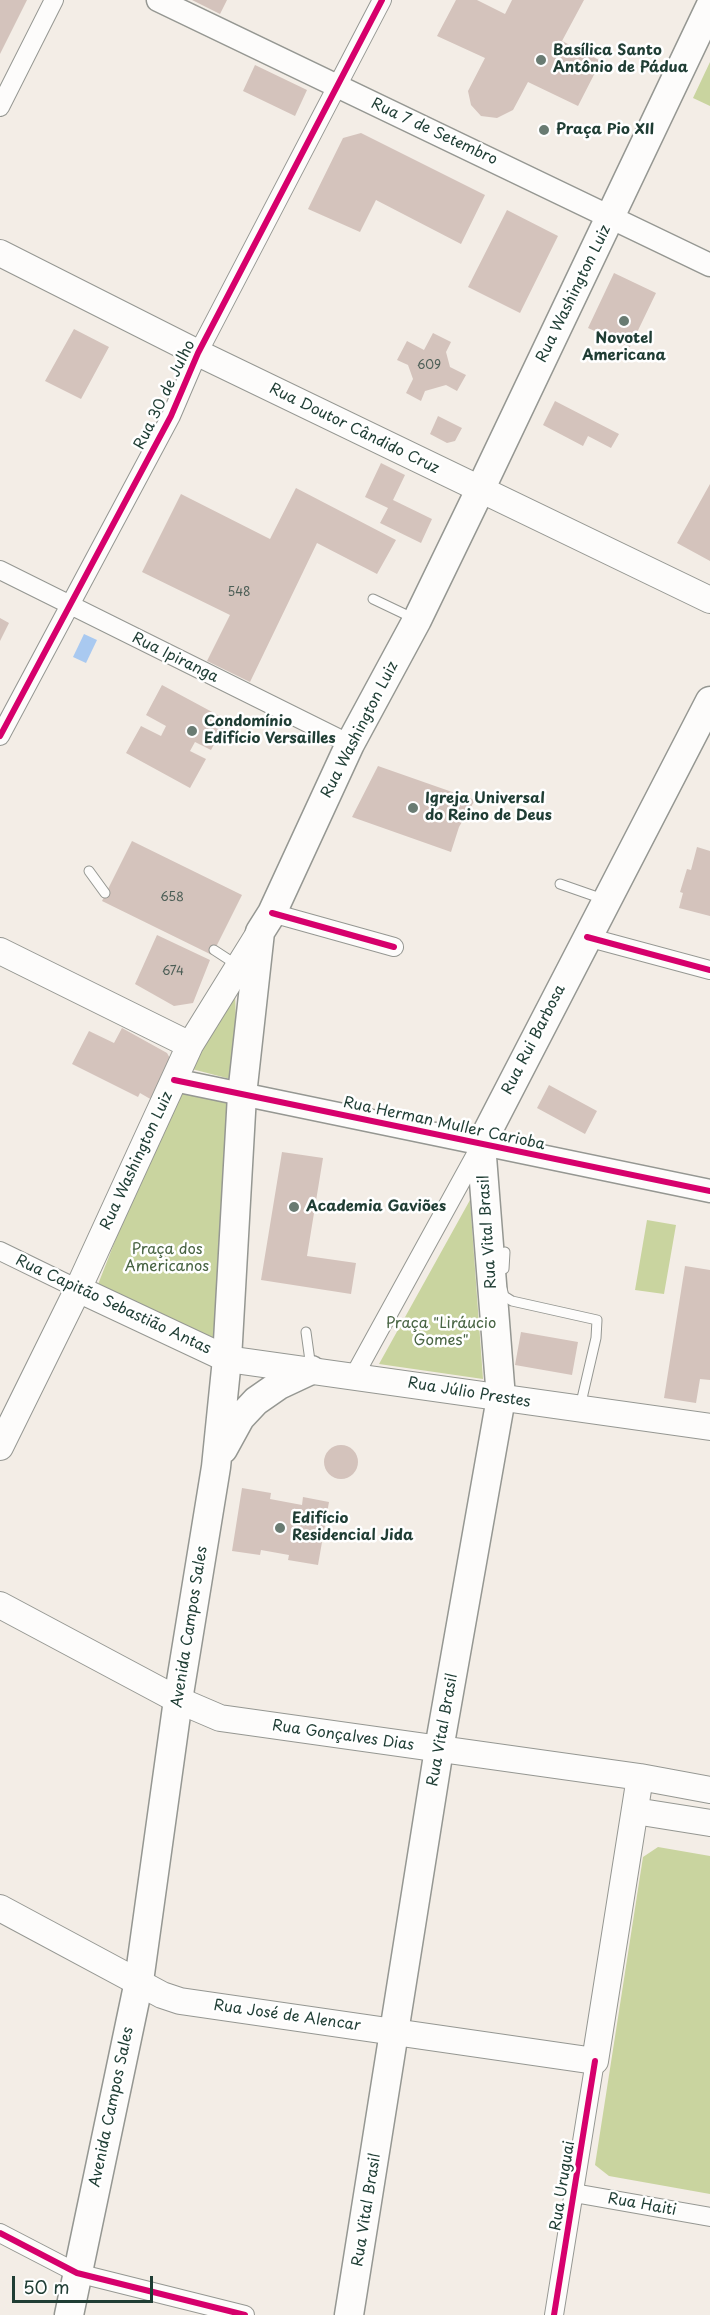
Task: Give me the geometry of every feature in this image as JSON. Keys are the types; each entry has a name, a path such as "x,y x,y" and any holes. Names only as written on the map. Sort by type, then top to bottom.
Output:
{"main road":[{"name":"Rua Washington Luiz","path":"0,1447 78,1289 190,1045 266,923 350,744 417,620 710,7"},
{"name":"Rua Doutor Cândido Cruz","path":"0,253 198,353 710,600"},
{"name":"Rua Rui Barbosa","path":"481,1144 605,900 710,701"},
{"name":"Avenida Campos Sales","path":"69,2315 139,1981 178,1700 216,1467 227,1359 242,1095 266,923"},
{"path":"0,951 190,1045"},
{"name":"Rua Vital Brasil","path":"349,2315 396,2031 439,1749 501,1398 481,1144"},
{"name":"Rua Capitão Sebastião Antas","path":"78,1289 227,1359"},
{"name":"Rua Júlio Prestes","path":"227,1359 710,1427"},
{"path":"216,1467 231,1431 246,1410 268,1392 311,1370"},
{"name":"Rua Gonçalves Dias","path":"0,1605 178,1700 220,1718 640,1777 710,1790"},
{"name":"Rua Uruguai","path":"595,2061 640,1777"},
{"path":"635,1811 710,1823"},
{"name":"Rua José de Alencar","path":"0,1908 180,2001 595,2061"}],"street":[{"path":"0,107 54,0"},
{"name":"Rua 7 de Setembro","path":"158,0 710,265"},
{"name":"Rua 30 de Julho","path":"0,736 171,416 198,353 382,0"},
{"name":"Rua Ipiranga","path":"0,570 350,744"},
{"path":"266,923 394,947"},
{"path":"587,938 710,970"},
{"name":"Rua Herman Muller Carioba","path":"174,1080 710,1191"},
{"name":"Rua Rui Barbosa","path":"354,1376 481,1144"},
{"name":"Rua Capitão Sebastião Antas","path":"0,1251 78,1289"},
{"name":"Rua Uruguai","path":"554,2315 595,2061"},
{"name":"Rua Haiti","path":"574,2193 710,2217"},
{"path":"0,2233 77,2273 245,2315"}],"lane":[{"path":"373,598 417,620"},
{"path":"88,871 105,893"},
{"path":"560,884 605,900"},
{"path":"214,950 239,966"},
{"path":"505,1252 504,1296 512,1301 597,1320 596,1338 579,1409"},
{"path":"306,1332 311,1370"}],"green space":[{"path":"710,62 710,106 693,98"},
{"path":"235,993 238,1081 188,1068"},
{"name":"Praça dos Americanos","path":"175,1088 228,1101 216,1342 97,1287"},
{"name":"Praça \"Liráucio Gomes\"","path":"470,1200 483,1379 379,1364"},
{"path":"647,1220 676,1225 664,1294 635,1290"},
{"path":"658,1847 710,1856 710,2194 609,2176 595,2165 643,1857"}],"water":[{"path":"84,634 97,640 86,663 73,657"}],"building":[{"path":"0,0 27,0 0,54"},
{"path":"192,0 227,0 220,14"},
{"name":"Basílica Santo Antônio de Pádua","path":"456,0 477,0 505,14 512,0 584,0 562,41 601,61 578,106 528,82 513,110 497,118 481,116 471,105 468,91 485,58 437,36"},
{"path":"255,65 307,90 295,116 243,91"},
{"path":"361,133 485,195 461,244 376,200 360,232 308,209 343,138"},
{"path":"507,210 558,236 520,313 468,287"},
{"path":"614,273 656,293 630,347 588,328"},
{"path":"74,329 109,347 81,399 45,381"},
{"path":"433,333 451,342 446,352 450,367 466,375 457,391 446,385 425,391 421,401 406,393 413,379 408,365 397,360 407,341 424,350"},
{"path":"555,401 619,434 611,448 588,436 583,446 543,425"},
{"path":"438,416 462,428 455,441 447,443 430,434"},
{"path":"381,463 405,475 393,500 432,519 421,543 380,523 388,508 365,497"},
{"path":"710,484 710,561 677,543"},
{"path":"296,488 396,540 377,574 317,543 250,682 207,661 230,615 142,572 181,494 270,539"},
{"path":"0,618 9,623 0,641"},
{"name":"Condomínio Edifício Versailles","path":"162,685 227,720 211,750 195,742 190,751 206,759 190,788 126,753 141,726 161,736 166,726 146,715"},
{"name":"Igreja Universal do Reino de Deus","path":"378,766 475,800 459,827 451,852 352,817"},
{"path":"132,841 242,895 212,955 102,901"},
{"path":"697,847 710,851 710,916 679,908 683,893 680,892 687,869 691,870"},
{"path":"157,935 210,960 193,1003 174,1006 135,984"},
{"path":"122,1028 167,1053 172,1062 152,1100 140,1093 138,1097 72,1064 89,1031 114,1043"},
{"path":"549,1085 597,1111 585,1134 537,1108"},
{"name":"Academia Gaviões","path":"282,1152 323,1158 307,1256 356,1263 351,1294 261,1280"},
{"path":"685,1266 710,1270 710,1380 700,1379 696,1403 664,1398"},
{"path":"521,1332 578,1342 572,1375 515,1365"},
{"path":"341,1445 353,1450 358,1462 353,1474 341,1479 329,1474 324,1462 329,1450"},
{"name":"Edifício Residencial Jida","path":"242,1488 271,1493 270,1499 302,1505 303,1497 329,1502 318,1565 288,1560 289,1555 261,1550 260,1555 232,1551"}],"cycle path":[{"path":"0,736 171,416 198,353 382,0"},
{"path":"272,913 394,947"},
{"path":"587,937 710,970"},
{"path":"174,1080 710,1191"},
{"path":"554,2315 595,2061"},
{"path":"0,2233 77,2273 245,2315"}],"place":[{"name":"Basílica Santo Antônio de Pádua","path":"541,60"},
{"name":"Praça Pio XII","path":"544,130"},
{"name":"Novotel Americana","path":"624,321"},
{"name":"Condomínio Edifício Versailles","path":"192,731"},
{"name":"Igreja Universal do Reino de Deus","path":"413,808"},
{"name":"Academia Gaviões","path":"294,1207"},
{"name":"Edifício Residencial Jida","path":"280,1528"}]}
